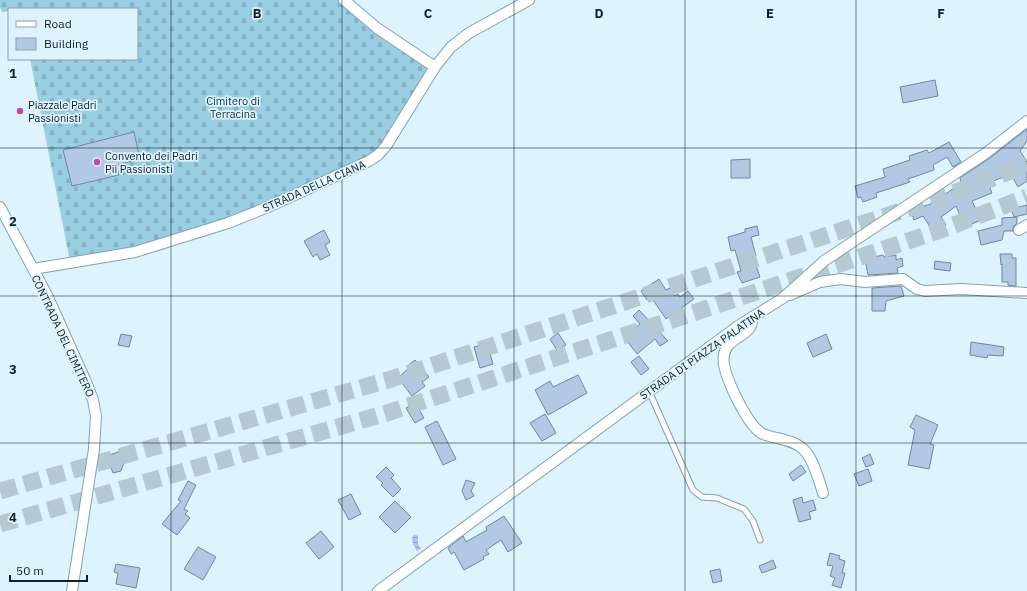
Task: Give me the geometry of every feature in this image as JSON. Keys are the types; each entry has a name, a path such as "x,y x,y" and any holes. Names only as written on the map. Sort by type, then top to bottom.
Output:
{"street":[{"path":"344,0 377,28 435,67"},
{"name":"STRADA DELLA CIANA","path":"33,269 135,252 228,223 260,211 369,161 378,155 386,146 435,67 446,52 463,37 530,0"},
{"name":"STRADA DI PIAZZA PALATINA","path":"378,591 752,316 783,298 824,261 986,153 1027,122"},
{"name":"CONTRADA DEL CIMITERO","path":"0,207 47,295 88,384 93,400 96,416 94,449 72,591"},
{"path":"783,298 820,282 841,279 865,282 903,279 917,289 925,291 956,289 1027,293"},
{"path":"752,316 753,325 751,328 734,340 726,349 724,362 730,383 748,420 755,428 764,434 797,445 805,451 823,493"}],"lane":[{"path":"649,391 693,490 702,497 717,498 744,508 753,521 760,540"}],"green space":[{"name":"Cimitero di Terracina","path":"0,0 339,0 428,68 378,154 247,220 159,251 101,263 71,266 30,60 138,60 138,8 8,8 8,11 2,12"}],"shaded area":[{"path":"414,534 418,536 418,544 421,549 417,551 413,544 412,538"}],"building":[{"path":"935,80 938,96 903,103 900,87"},
{"path":"1027,129 1027,141 1020,151 1027,162 1027,181 1018,187 1011,174 988,183 992,193 972,201 981,220 965,227 956,206 941,217 946,225 944,227 946,230 937,237 923,216 914,220 911,211 933,203 961,183 960,178 990,158"},
{"name":"Convento dei Padri Pii Passionisti","path":"134,132 140,159 116,165 119,175 72,186 63,150"},
{"path":"949,142 961,162 953,167 947,157 933,165 934,170 908,179 910,182 876,193 877,197 863,202 861,197 858,198 855,186 885,177 883,169 910,160 909,156 927,150 929,153"},
{"path":"750,159 750,178 731,178 731,160"},
{"path":"1027,205 1027,214 1014,217 1011,209"},
{"path":"1017,217 1017,223 1013,227 1013,231 1004,231 1002,240 981,245 978,231 1002,225 1002,218"},
{"path":"757,226 759,235 751,237 756,256 753,257 760,277 742,283 737,272 741,271 735,250 731,251 728,237 745,232 745,229"},
{"path":"324,230 330,242 325,245 330,255 320,260 317,254 313,257 304,241"},
{"path":"1000,254 1012,254 1012,258 1016,258 1016,286 1008,285 1008,282 1002,282 1002,264 1001,265"},
{"path":"883,255 884,257 896,255 896,260 902,258 903,266 897,268 898,273 868,275 865,259"},
{"path":"935,261 951,263 950,271 934,269"},
{"path":"659,279 666,290 670,288 675,296 678,294 680,297 688,291 694,299 666,319 651,297 647,300 641,291"},
{"path":"901,286 904,296 886,301 885,311 872,311 872,288"},
{"path":"639,310 668,341 660,346 655,339 637,354 624,337 640,324 633,316"},
{"path":"558,333 566,345 557,350 550,339"},
{"path":"121,334 132,336 129,347 118,345"},
{"path":"826,334 832,349 813,357 807,343"},
{"path":"971,342 1004,347 1003,356 988,355 987,358 970,355"},
{"path":"487,343 493,364 480,368 474,347"},
{"path":"639,356 649,369 641,375 631,362"},
{"path":"415,360 429,377 422,382 425,386 412,396 398,378 409,368 407,366"},
{"path":"487,373 491,383 482,386 479,376"},
{"path":"578,375 587,393 548,415 535,390 550,381 553,387"},
{"path":"415,403 424,418 415,423 406,408"},
{"path":"545,414 556,433 542,441 530,423"},
{"path":"916,415 938,425 930,444 934,445 929,469 908,465 915,430 910,427"},
{"path":"437,421 456,459 443,465 425,427"},
{"path":"124,450 126,457 121,471 113,473 110,465 100,468 98,463 101,458"},
{"path":"870,454 874,464 866,467 862,458"},
{"path":"801,465 806,472 793,481 789,474"},
{"path":"386,467 394,475 391,478 401,489 393,497 381,485 383,483 376,477"},
{"path":"868,469 872,481 859,486 854,474"},
{"path":"466,480 475,483 471,491 474,496 466,500 462,491"},
{"path":"188,481 196,485 184,509 188,511 185,514 190,518 177,535 162,524 181,501 178,500"},
{"path":"351,494 361,514 349,520 338,500"},
{"path":"802,497 803,503 813,500 816,510 809,512 811,519 799,522 793,500"},
{"path":"395,501 411,517 395,533 379,517"},
{"path":"504,516 522,543 508,552 501,540 486,550 489,554 483,557 484,559 464,570 454,552 451,554 448,548 463,536 466,542 487,530 486,527"},
{"path":"321,531 334,547 319,559 306,543"},
{"path":"198,547 216,557 203,580 184,569"},
{"path":"830,553 840,556 839,559 845,561 842,573 845,573 841,588 832,585 835,578 830,576 833,566 827,565"},
{"path":"773,560 776,568 762,573 759,566"},
{"path":"116,564 140,568 136,588 116,584 118,573 114,572"},
{"path":"720,569 722,581 713,583 710,571"}],"tunnel":[{"path":"0,491 388,380 943,197 1027,165"},
{"path":"0,524 387,413 941,230 1027,197"}],"place":[{"name":"Piazzale Padri Passionisti","path":"20,111"},
{"name":"Convento dei Padri Pii Passionisti","path":"97,162"}]}
